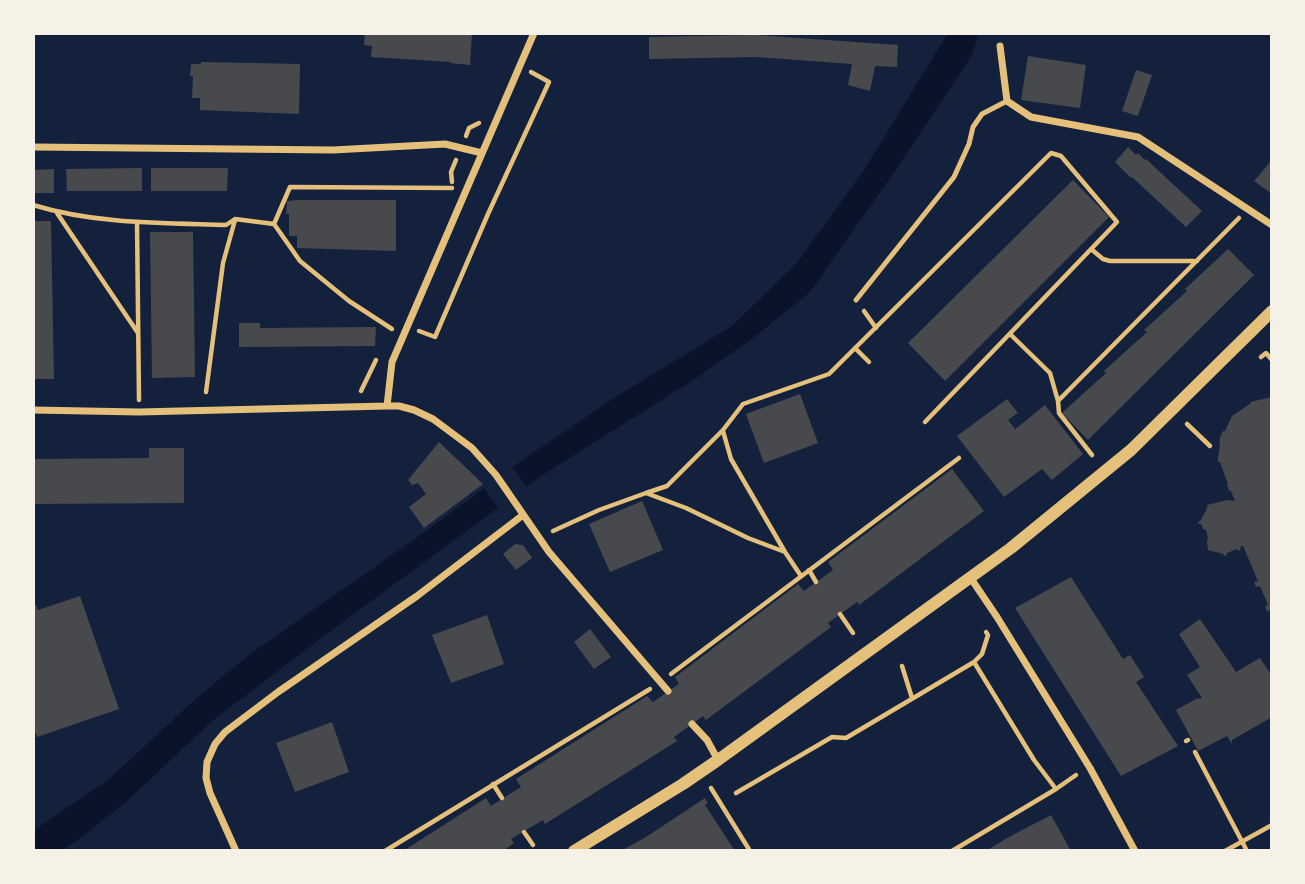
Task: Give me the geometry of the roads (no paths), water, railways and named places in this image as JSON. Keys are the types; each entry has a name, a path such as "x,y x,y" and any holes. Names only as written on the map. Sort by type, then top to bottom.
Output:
{"street":[{"path":"387,406 392,362 534,33"},
{"path":"1000,46 1007,101 1031,117 1138,137 1272,225"},
{"path":"33,147 334,150 445,144 481,153"},
{"path":"574,851 718,760 1010,548 1131,450 1272,311"},
{"path":"33,410 139,412 387,406 414,410 433,419 472,448 496,475 549,552 668,691"},
{"path":"236,851 206,778 207,762 215,744 225,732 416,596 523,515"},
{"path":"971,577 1090,768 1135,851"},
{"path":"692,724 707,740 718,760"}],"lane":[{"path":"856,300 954,177 969,144 973,127 982,114 1007,101"}],"water":[{"path":"948,33 979,33 972,55 810,292 753,338 692,381 547,472 332,630 212,721 126,802 62,851 33,851 33,831 109,779 199,696 253,652 524,459 617,396 732,326 797,263 864,170"}]}
